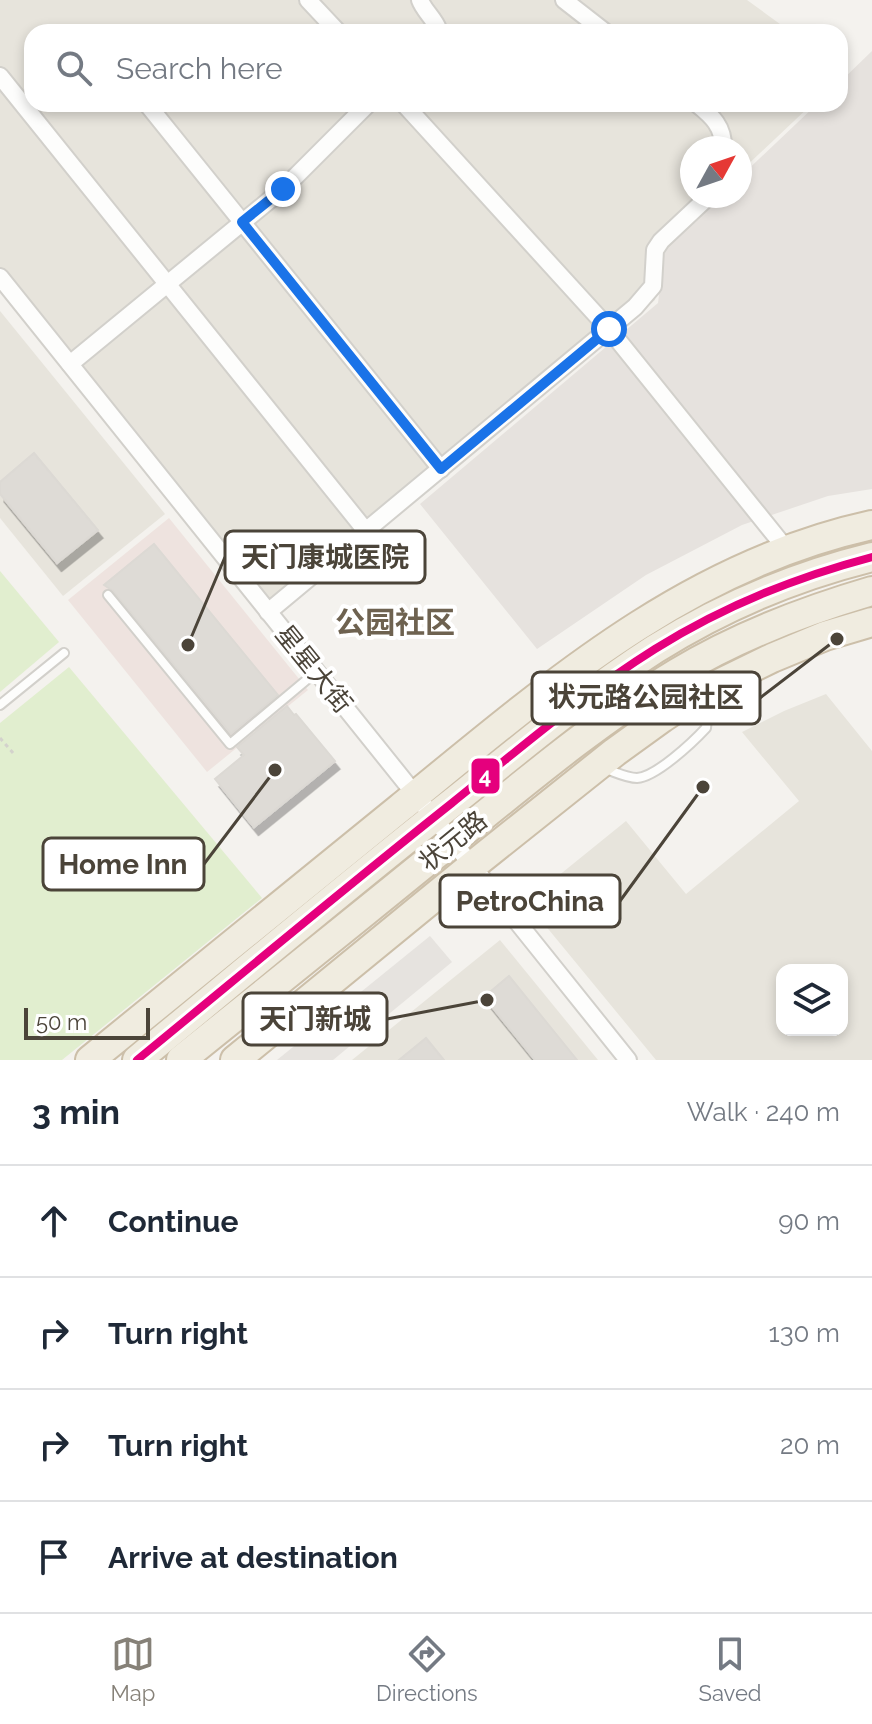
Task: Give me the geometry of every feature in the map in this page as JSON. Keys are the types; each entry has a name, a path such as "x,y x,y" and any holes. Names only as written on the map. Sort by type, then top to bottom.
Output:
{"highway":[{"path":"90,1060 566,675 623,634 664,609 741,570 787,550 872,525"},
{"name":"状元路","path":"137,1060 434,817 575,705 638,660 753,596 872,557"},
{"name":"状元路","path":"181,1060 560,756 636,699 730,644 782,621 872,591"},
{"path":"638,660 664,609"},
{"path":"235,1060 472,866 662,718 702,692 772,658 825,636 872,622"},
{"path":"693,664 702,692"},
{"path":"560,756 597,766"}],"street":[{"path":"308,0 330,24"},
{"path":"420,0 437,24"},
{"path":"564,0 595,24"},
{"path":"0,76 24,106"},
{"path":"29,112 366,531"},
{"path":"153,112 441,469"},
{"path":"70,364 283,189 360,112"},
{"path":"411,112 609,329 787,550"},
{"path":"706,112 720,125 723,136"},
{"path":"268,612 635,307 653,286 655,250 696,208"},
{"name":"星星大街","path":"0,277 628,1060"}],"lane":[{"path":"108,595 230,744 316,672"},
{"path":"0,705 64,653"},
{"path":"597,766 637,778 656,771 706,728 708,710 702,692"}],"path":[{"path":"0,738 13,753"}],"shaded area":[{"path":"0,0 747,0 780,24 24,24 24,112 804,112 752,161 752,136 680,136 680,208 703,208 661,248 655,300 273,621 0,283"},
{"path":"872,51 872,489 828,496 742,525 646,575 537,649 420,504 658,303 665,248 707,208 752,208 752,166 809,112 848,112 848,74"},
{"path":"0,311 165,514 63,596 0,518"},
{"path":"169,518 308,690 207,772 68,600"},
{"path":"826,694 872,751 872,1060 656,1060 526,902 626,821 686,894 799,801 742,732"},
{"path":"430,936 452,962 333,1060 277,1060"},
{"path":"500,940 598,1060 352,1060"}],"green space":[{"path":"0,571 59,642 0,692"},
{"path":"69,667 262,898 62,1060 0,1060 0,723"}],"building":[{"path":"34,453 98,530 57,563 0,494 0,482"},
{"path":"154,544 278,695 231,734 113,591 104,585"},
{"path":"287,706 335,761 254,827 215,779 244,755 237,747"},
{"path":"509,976 577,1060 535,1060 484,997"},
{"path":"426,1038 444,1060 399,1060"}],"transit line":[{"name":"4","path":"137,1060 526,743 628,666 680,634 733,607 815,574 872,557"}],"place":[{"name":"状元路公园社区","path":"837,639"},
{"name":"天门康城医院","path":"188,645"},
{"name":"Home Inn","path":"275,770"},
{"name":"PetroChina","path":"703,787"},
{"name":"天门新城","path":"487,1000"}],"district":[{"name":"公园社区","path":"395,622"}],"route":[{"path":"283,189 242,222 441,469 609,329"}]}
